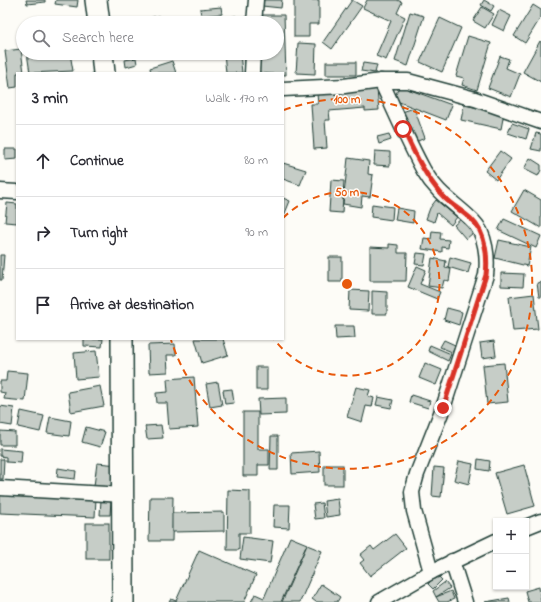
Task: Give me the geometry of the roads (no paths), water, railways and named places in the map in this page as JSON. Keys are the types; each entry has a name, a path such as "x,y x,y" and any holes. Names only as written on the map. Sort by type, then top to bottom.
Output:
{"main road":[{"path":"96,0 97,16"},
{"path":"103,60 104,72"},
{"path":"122,340 124,495 123,602"}],"street":[{"path":"255,16 256,0"},
{"path":"252,72 253,60"},
{"path":"381,81 425,172 442,196 474,222 482,238 487,258 486,275 462,352 412,492 414,511 431,572"},
{"path":"284,89 344,86 381,81 408,81 475,99 541,122"},
{"path":"0,191 16,192"},
{"path":"0,488 124,495"},
{"path":"529,526 541,521"},
{"path":"379,602 452,561 493,542"},
{"path":"452,561 465,602"}]}
